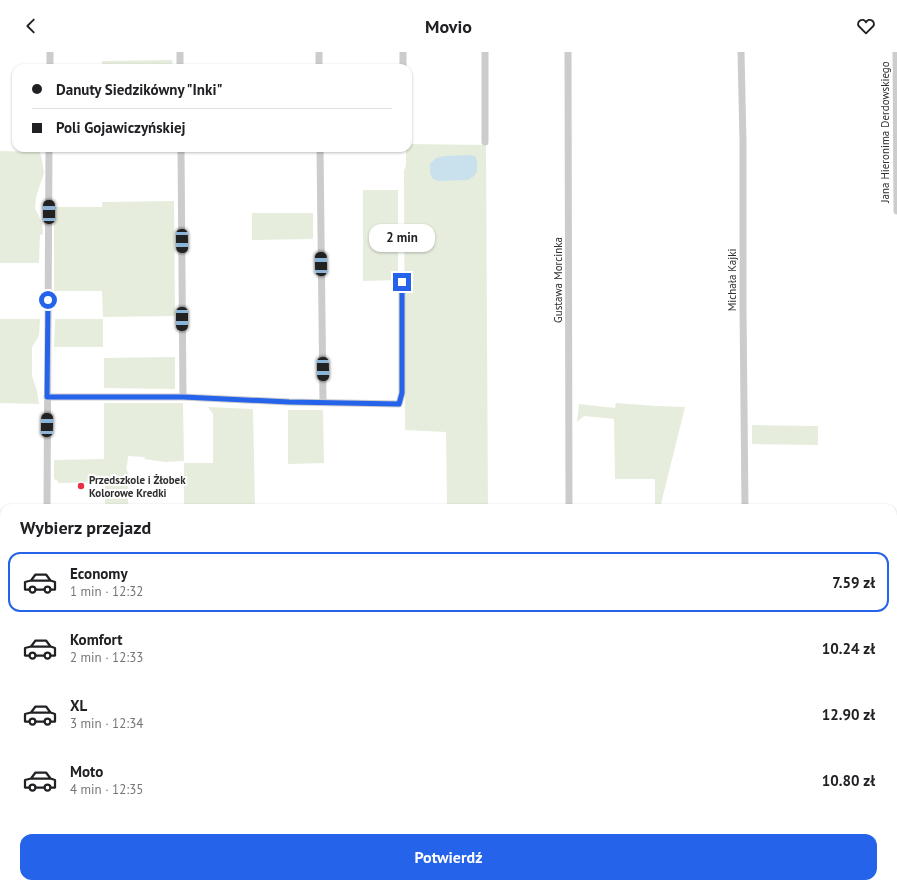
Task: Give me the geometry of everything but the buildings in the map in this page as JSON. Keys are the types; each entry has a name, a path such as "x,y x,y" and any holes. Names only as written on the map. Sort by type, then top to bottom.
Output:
{"street":[{"path":"50,52 50,64"},
{"path":"180,52 180,64"},
{"path":"319,52 319,64"},
{"path":"403,52 403,64"},
{"path":"485,52 485,142"},
{"name":"Gustawa Morcinka","path":"568,52 569,504"},
{"name":"Michała Kajki","path":"741,52 745,504"},
{"name":"Jana Hieronima Derdowskiego","path":"896,52 897,211"},
{"path":"46,504 49,152"},
{"path":"181,152 183,397"},
{"path":"320,152 323,402"},
{"path":"47,397 183,397 289,402 399,404 402,393 402,282"}],"green space":[{"path":"172,60 172,64 102,64 102,61"},
{"path":"412,144 486,145 488,504 447,504 446,432 405,430 404,171 406,165 406,152 412,152"},
{"path":"0,151 40,152 44,173 36,197 35,208 42,223 43,234 40,235 39,263 0,263"},
{"path":"363,190 398,190 398,280 363,281"},
{"path":"174,201 175,316 103,317 102,291 54,291 54,207 102,207 102,202"},
{"path":"252,213 313,213 313,239 252,240"},
{"path":"0,319 40,319 39,336 32,347 32,376 37,391 39,404 0,403"},
{"path":"55,319 103,319 103,347 54,347"},
{"path":"175,357 175,389 104,388 104,358"},
{"path":"104,403 183,403 184,461 165,462 144,459 145,457 128,456 126,467 128,473 128,504 105,504 105,482 58,483 58,481 54,479 54,460 104,459"},
{"path":"616,403 685,407 661,504 655,504 655,479 615,479 614,419 584,416 577,422 579,404 615,408"},
{"path":"208,407 253,409 255,504 184,504 184,463 213,463 213,414"},
{"path":"288,410 323,410 324,463 288,464"},
{"path":"752,425 818,426 818,445 752,444"}],"water":[{"path":"445,156 475,156 477,160 477,171 474,176 468,180 438,181 433,179 430,173 430,164 436,158"}],"place":[{"name":"Przedszkole i Żłobek Kolorowe Kredki","path":"81,486"}],"route":[{"path":"48,300 47,397 183,397 289,402 399,404 402,393 402,282"}]}
